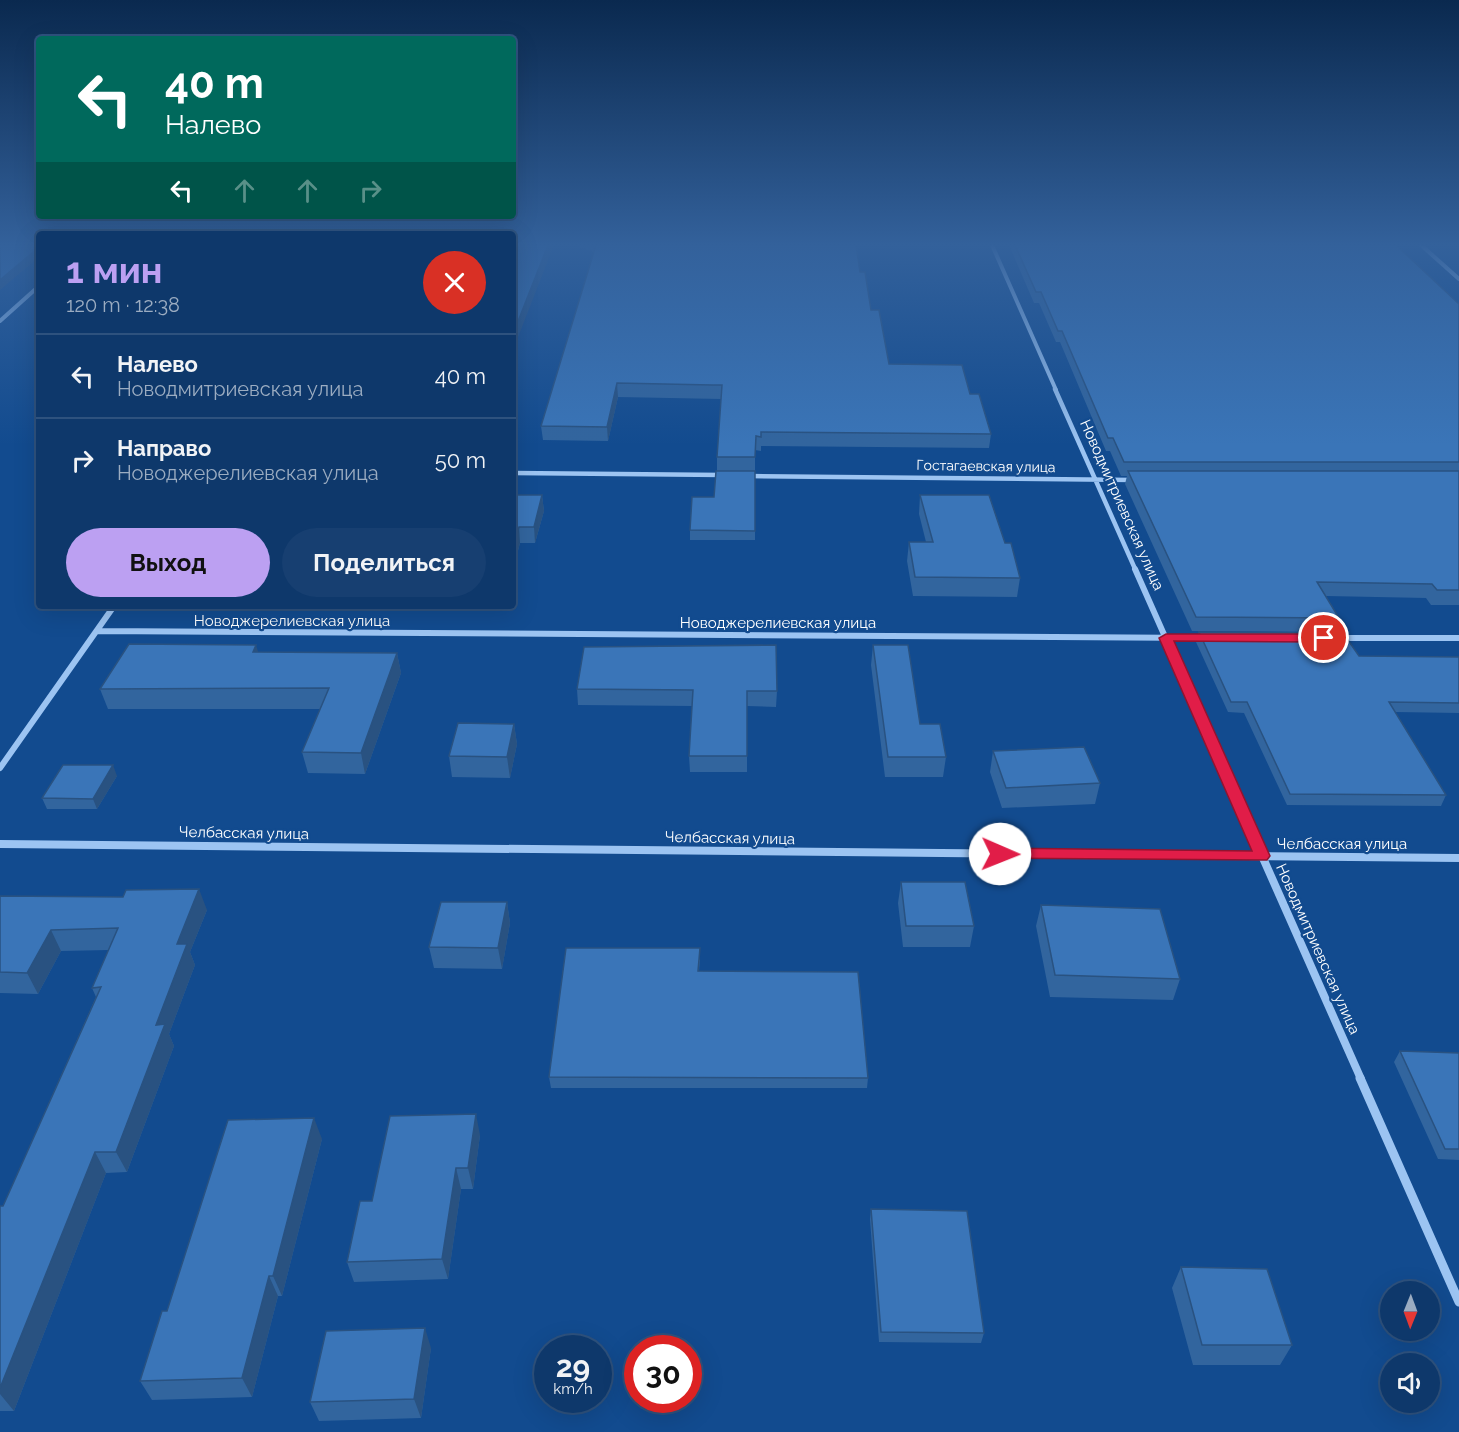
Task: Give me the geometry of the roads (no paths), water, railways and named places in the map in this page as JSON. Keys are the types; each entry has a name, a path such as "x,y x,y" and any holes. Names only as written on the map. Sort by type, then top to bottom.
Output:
{"street":[{"name":"Новодмитриевская улица","path":"1022,312 1459,1302"},
{"path":"516,473 727,475"},
{"name":"Гостагаевская улица","path":"739,475 1143,480"},
{"path":"0,768 112,609"},
{"name":"Новоджерелиевская улица","path":"97,632 1212,638"},
{"path":"1330,638 1459,638"},
{"name":"Челбасская улица","path":"0,844 1459,858"}]}
